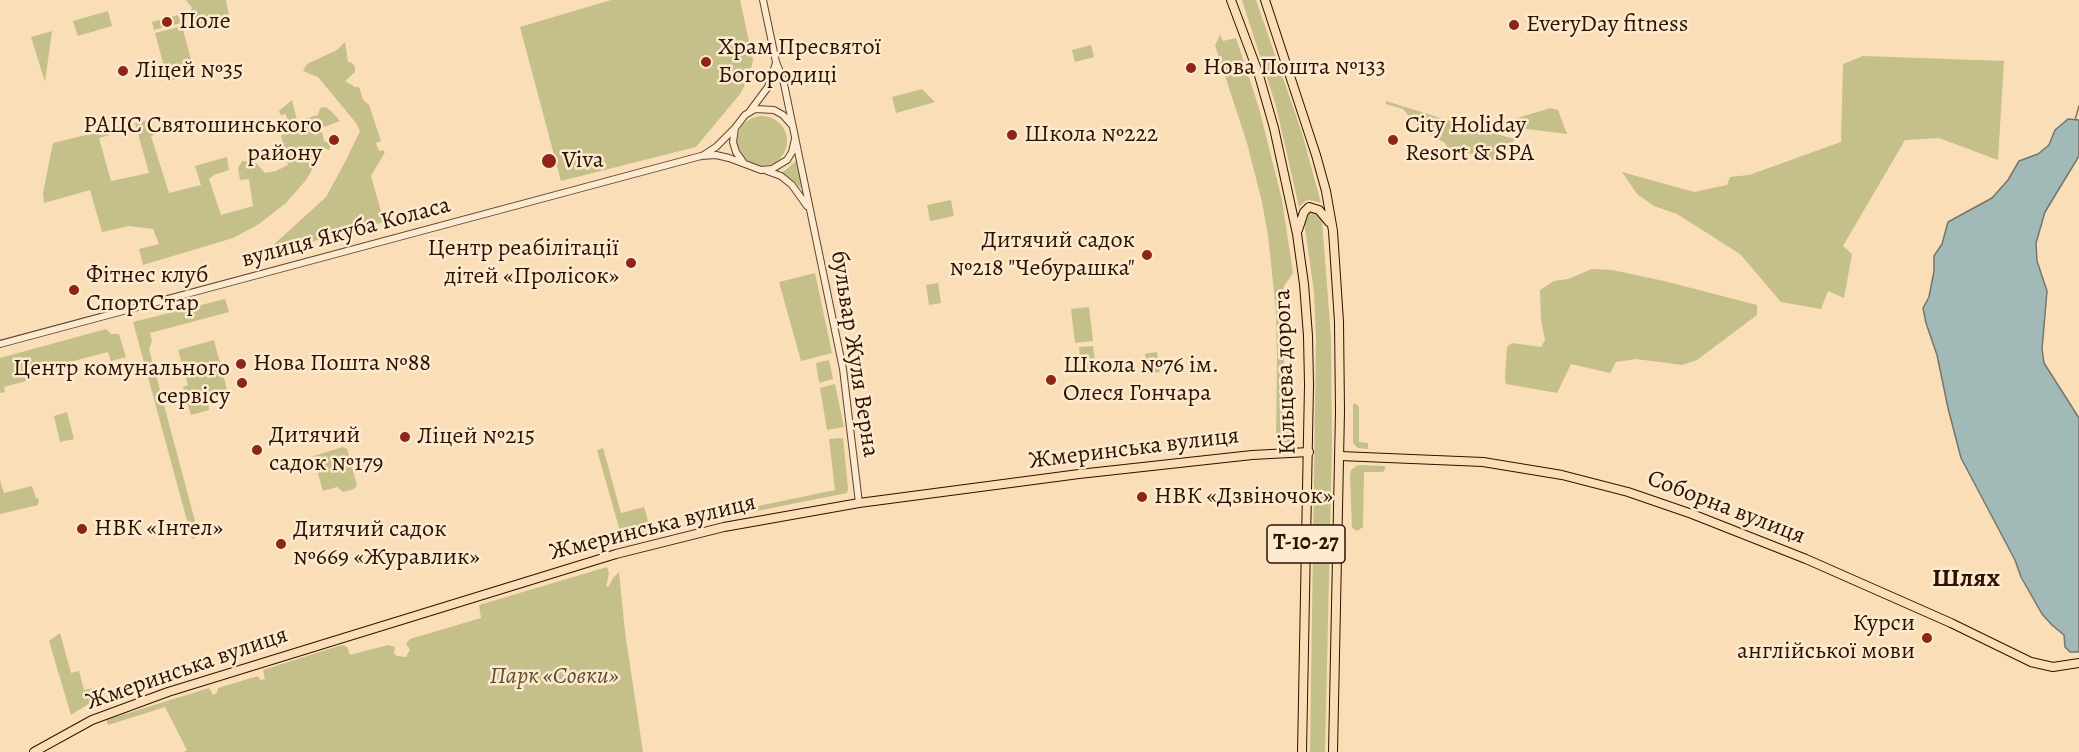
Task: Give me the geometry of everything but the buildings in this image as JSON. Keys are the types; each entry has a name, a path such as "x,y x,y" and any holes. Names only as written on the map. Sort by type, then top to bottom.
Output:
{"highway":[{"name":"Кільцева дорога","path":"1231,0 1258,72 1274,128 1297,234 1308,336 1309,452 1302,752"},
{"name":"Т-10-27","path":"1265,0 1316,155 1326,191 1333,231 1339,322 1340,456 1333,752"},
{"path":"1297,234 1306,208 1312,207 1324,214 1333,231"}],"main road":[{"name":"Жмеринська вулиця","path":"34,752 103,715 168,692 589,562 733,525 859,503 1079,474 1252,455 1309,452"},
{"name":"Соборна вулиця","path":"1340,456 1483,462 1572,477 1628,492 1702,517 1806,559 1951,623 2031,662 2053,667 2079,663"}],"street":[{"name":"бульвар Жуля Верна","path":"762,0 776,62 783,79 843,369 859,503"},
{"path":"776,62 768,87 735,128 733,142 736,152 746,164 760,170 772,169 787,160 792,152 795,139"},
{"path":"749,112 764,108 774,110 783,115 792,126"},
{"name":"вулиця Якуба Коласа","path":"701,156 716,147 735,128"},
{"name":"вулиця Якуба Коласа","path":"0,344 701,156 716,155 746,164"},
{"name":"бульвар Жуля Верна","path":"760,170 787,180 803,198 811,212"}],"green space":[{"path":"186,0 226,0 229,16 216,24 195,25 189,15 192,8"},
{"path":"611,0 740,0 753,60 749,77 740,94 696,147 561,181 520,27"},
{"path":"1242,0 1256,0 1302,133 1321,203 1309,200 1299,207 1276,106"},
{"path":"108,11 112,26 78,36 73,21"},
{"name":"Поле","path":"178,15 181,23 154,30 152,22"},
{"path":"182,26 195,74 168,81 155,33"},
{"path":"52,31 45,82 31,37"},
{"path":"1220,35 1223,41 1236,38 1259,108 1282,200 1293,273 1284,286 1283,300 1283,425 1295,425 1294,436 1289,442 1276,443 1276,311 1268,235 1247,143 1215,45"},
{"path":"345,42 348,62 355,67 355,72 345,81 359,87 363,100 369,105 381,141 376,143 379,151 385,152 371,176 384,222 270,253 271,247 326,197 360,131 318,77 303,71 307,64 337,50"},
{"path":"1091,45 1094,57 1075,62 1072,50"},
{"path":"1863,56 2004,61 1998,160 1939,138 1905,140 1843,246 1852,254 1844,298 1828,291 1821,309 1781,302 1740,254 1677,214 1654,206 1637,194 1622,172 1694,192 1727,185 1730,177 1749,175 1841,142 1843,64"},
{"path":"922,89 935,102 896,113 892,97"},
{"path":"292,100 297,121 318,115 320,108 326,107 340,121 321,128 324,141 331,144 329,150 325,148 306,180 286,203 259,224 233,238 143,265 139,249 159,244 153,229 129,226 102,232 90,190 44,203 43,193 53,143 132,124 133,129 99,138 111,181 149,173 135,123 151,119 155,135 151,136 169,193 201,185 195,166 227,157 229,170 209,179 221,215 253,206 249,179 240,180 238,168 242,161 256,163 265,173 288,165 281,135 290,132 286,114 281,115 279,111"},
{"path":"1386,101 1515,139 1500,162 1447,147 1445,143 1420,129 1403,109 1386,104"},
{"path":"1550,108 1558,110 1567,134 1503,126 1502,123"},
{"path":"757,116 767,116 780,123 787,136 787,146 780,159 767,166 757,166 748,162 741,155 737,146 737,136 741,127 748,120"},
{"path":"797,160 805,192 782,173"},
{"path":"951,200 954,216 930,221 927,205"},
{"path":"1308,212 1319,213 1322,220 1331,338 1332,445 1325,752 1310,752 1316,340 1314,292 1304,221"},
{"path":"1592,269 1612,270 1664,281 1757,305 1757,315 1697,360 1682,365 1636,359 1616,362 1610,373 1571,364 1557,393 1506,384 1507,347 1512,343 1541,347 1545,340 1541,320 1540,290 1554,281 1568,279"},
{"path":"815,273 832,353 801,361 779,282"},
{"path":"938,283 941,303 929,305 926,285"},
{"path":"225,299 229,312 150,333 152,341 149,349 199,536 192,539 133,322"},
{"path":"1089,307 1093,341 1075,343 1071,309"},
{"path":"106,329 111,334 119,334 126,357 111,361 108,352 47,368 47,372 4,387 5,392 0,393 0,358"},
{"path":"214,340 228,393 208,399 209,410 191,415 183,387 188,385 178,350"},
{"path":"1093,346 1097,373 1082,374 1079,347"},
{"path":"1157,352 1160,372 1148,374 1145,354"},
{"path":"829,360 833,379 819,383 816,363"},
{"path":"835,384 844,427 827,430 820,388"},
{"path":"1353,404 1359,407 1359,442 1368,443 1368,449 1358,448 1353,443"},
{"path":"67,412 74,439 60,442 54,416"},
{"path":"843,438 847,493 736,515 734,511 835,490 829,439"},
{"path":"343,447 347,449 357,485 354,489 343,492 337,487 323,491 313,456"},
{"path":"603,448 621,513 644,507 652,534 729,512 729,515 623,542 597,450"},
{"path":"1358,465 1386,467 1383,472 1364,472 1363,527 1357,531 1352,528 1350,476 1351,470"},
{"path":"0,480 4,493 32,486 36,498 39,499 38,505 0,514"},
{"name":"Парк «Совки»","path":"607,567 609,573 606,587 619,572 625,632 643,752 184,752 187,750 165,707 108,725 106,720 209,688 213,695 217,693 218,688 258,676 260,680 265,679 263,670 342,645 347,647 350,655 388,645 395,647 394,653 397,656 406,657 410,650 406,644 410,639 481,618 479,605"},
{"path":"60,633 71,673 79,671 84,690 95,688 98,698 71,715 49,641"}],"water":[{"path":"2068,119 2079,120 2079,156 2045,212 2036,243 2037,261 2047,291 2042,349 2044,363 2079,418 2079,652 2070,652 2065,647 2064,635 2042,614 1961,458 1937,355 1923,308 1929,297 1934,271 1934,256 1942,244 1948,222 1992,198 2008,180 2019,161 2038,154 2049,145 2055,130"}],"waterway":[{"path":"2075,120 2079,106"}],"place":[{"name":"Поле","path":"167,22"},
{"name":"EveryDay fitness","path":"1514,25"},
{"name":"Храм Пресвятої Богородиці","path":"706,62"},
{"name":"Нова Пошта №133","path":"1191,68"},
{"name":"Ліцей №35","path":"123,71"},
{"name":"Школа №222","path":"1012,135"},
{"name":"РАЦС Святошинського району","path":"334,140"},
{"name":"City Holiday Resort & SPA","path":"1393,140"},
{"name":"Viva","path":"549,161"},
{"name":"Дитячий садок №218 \"Чебурашка\"","path":"1147,255"},
{"name":"Центр реабілітації дітей «Пролісок»","path":"631,263"},
{"name":"Фітнес клуб СпортСтар","path":"74,290"},
{"name":"Нова Пошта №88","path":"241,364"},
{"name":"Школа №76 ім. Олеся Гончара","path":"1051,380"},
{"name":"Центр комунального сервісу","path":"242,383"},
{"name":"Ліцей №215","path":"405,437"},
{"name":"Дитячий садок №179","path":"257,450"},
{"name":"НВК «Дзвіночок»","path":"1142,497"},
{"name":"НВК «Інтел»","path":"82,529"},
{"name":"Дитячий садок №669 «Журавлик»","path":"281,544"},
{"name":"Курси англійської мови","path":"1927,638"}],"district":[{"name":"Шлях","path":"1966,580"}]}
